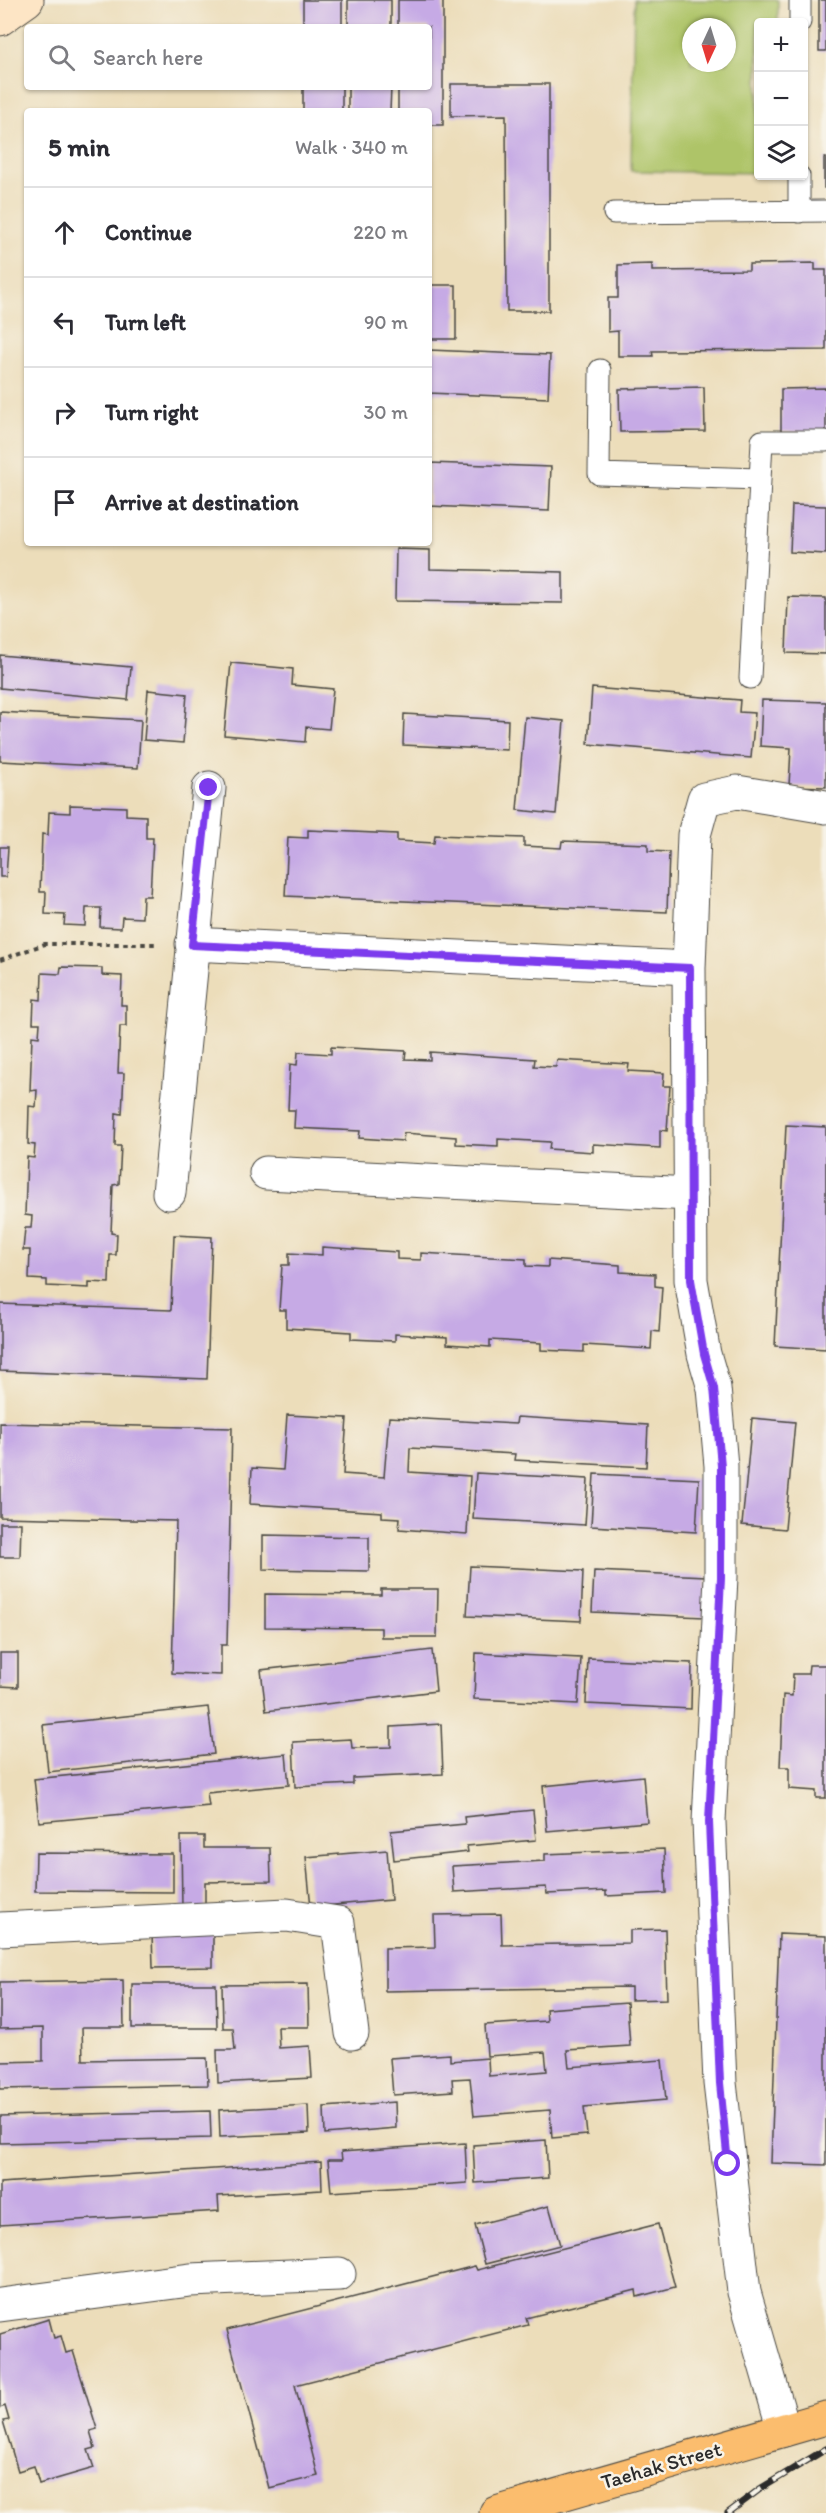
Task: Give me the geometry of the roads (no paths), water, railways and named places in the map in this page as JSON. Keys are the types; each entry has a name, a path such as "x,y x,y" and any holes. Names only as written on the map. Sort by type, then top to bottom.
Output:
{"main road":[{"name":"Taehak Street","path":"496,2513 826,2418"}],"street":[{"path":"0,19 27,0"},
{"path":"169,1193 209,788"},
{"path":"784,2430 744,2292 720,2083 709,1822 721,1577 721,1466 714,1388 704,1354 691,1280 690,968 694,835 704,800 737,792 826,807"},
{"path":"192,945 690,968"},
{"path":"267,1173 690,1194"},
{"path":"0,1929 287,1915 338,1923 352,2033"},
{"path":"0,2305 190,2280 339,2274"}],"lane":[{"path":"800,0 800,18"},
{"path":"799,180 799,212"},
{"path":"614,213 826,211"},
{"path":"600,370 599,474 760,479"},
{"path":"750,678 762,441 826,441"}],"railway":[{"path":"728,2513 760,2489 826,2449"}]}
